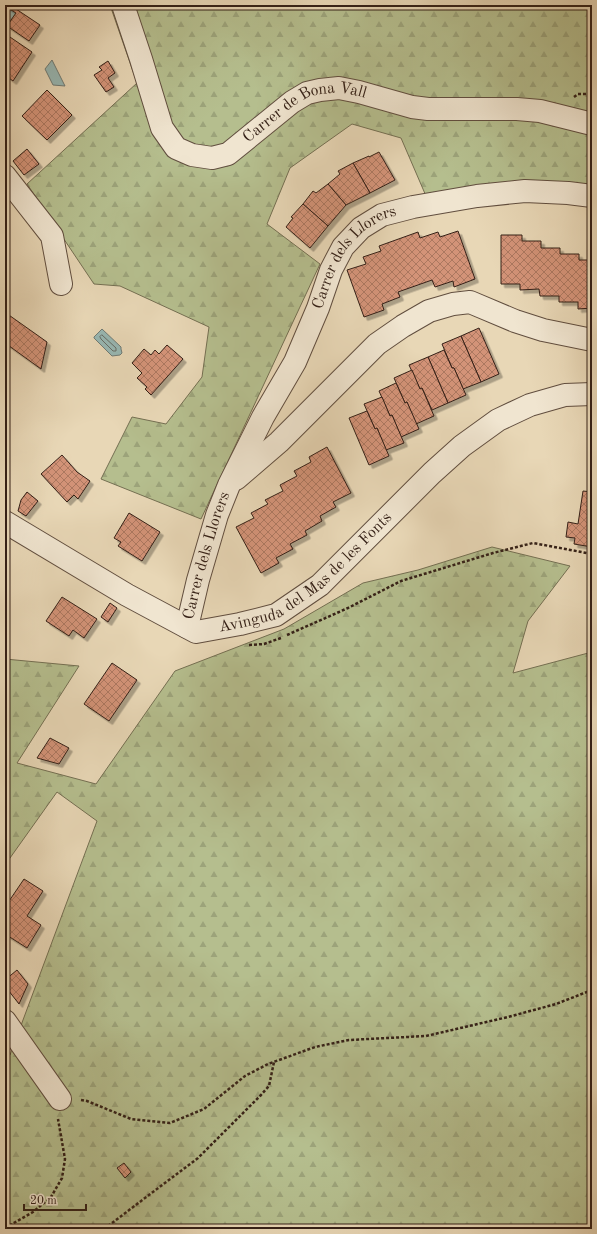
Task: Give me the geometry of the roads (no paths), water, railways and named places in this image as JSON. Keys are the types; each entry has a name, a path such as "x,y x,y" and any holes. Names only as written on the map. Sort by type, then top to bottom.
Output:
{"street":[{"name":"Carrer de Bona Vall","path":"123,5 162,128 176,148 192,155 212,158 228,154 292,102 307,93 339,88 412,107 428,109 517,109 540,111 592,124"},
{"path":"5,176 52,236 61,284"},
{"name":"Carrer dels Llorers","path":"187,627 198,580 217,514 229,485 264,417 295,362 318,308 331,270 343,247 361,228 382,216 414,207 477,196 526,191 592,196"},
{"name":"Carrer dels Llorers","path":"229,485 279,442 378,344 403,326 429,311 453,304 470,302 515,321 543,330 592,340"},
{"name":"Avinguda del Mas de les Fonts","path":"5,522 127,595 196,632 240,624 276,615 320,585 432,473 462,446 498,420 530,405 564,396 592,394"},
{"path":"5,1021 60,1099"}],"water":[{"path":"5,6 16,13 7,25 5,24"},
{"path":"52,60 65,86 53,85 45,69"},
{"path":"102,329 121,347 122,353 120,355 112,356 94,338"}]}
